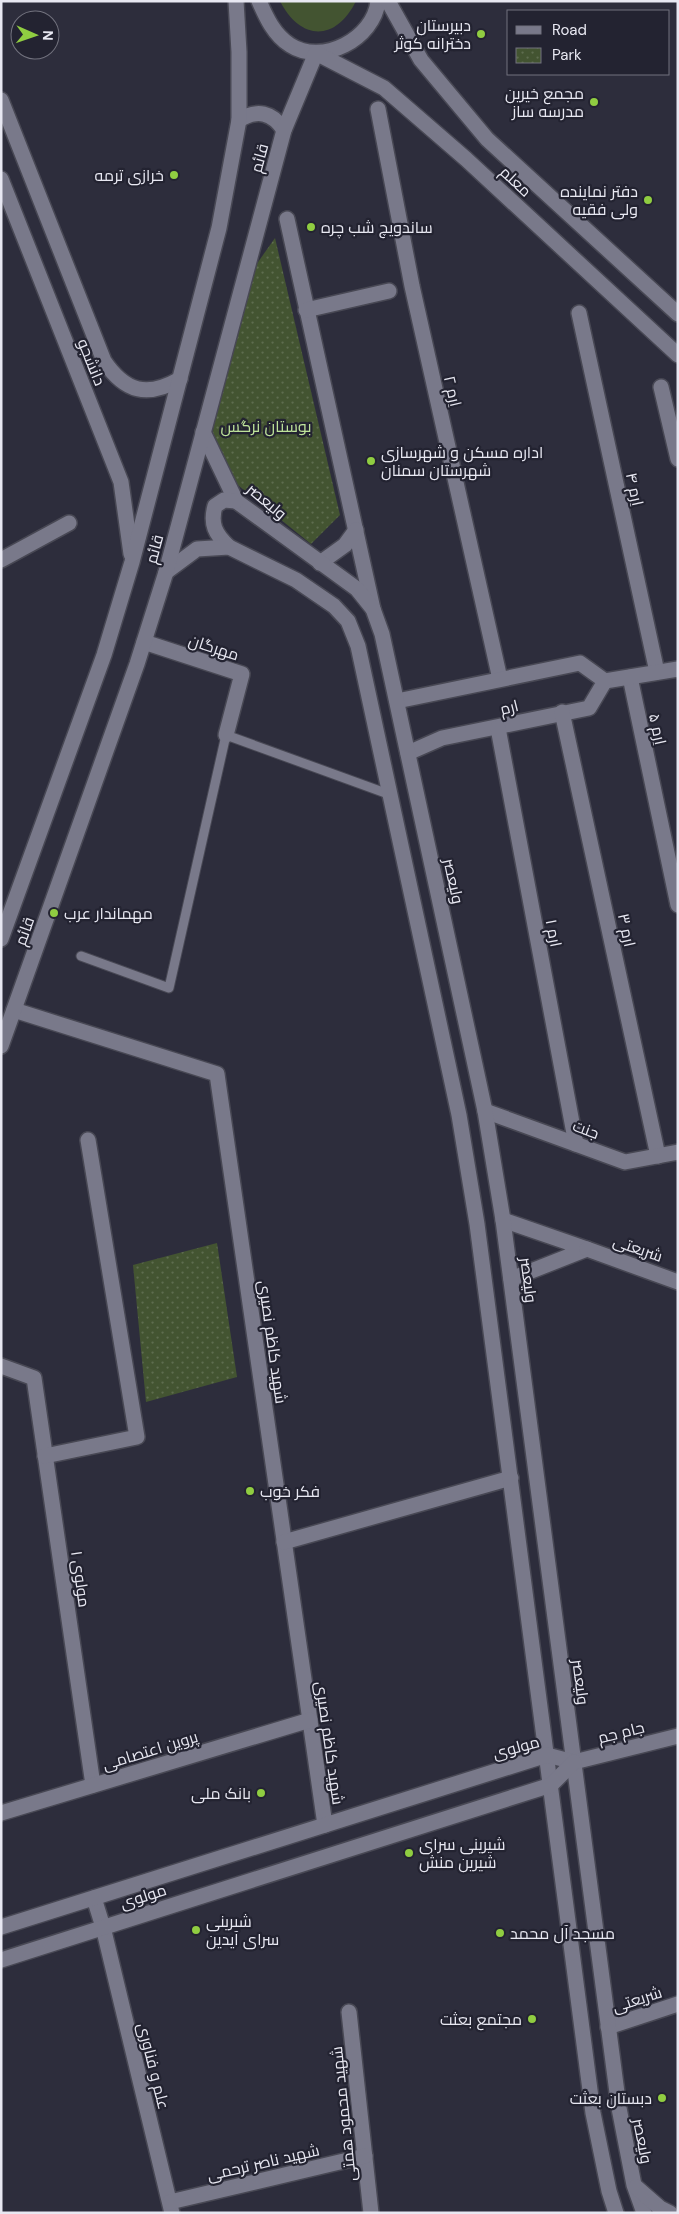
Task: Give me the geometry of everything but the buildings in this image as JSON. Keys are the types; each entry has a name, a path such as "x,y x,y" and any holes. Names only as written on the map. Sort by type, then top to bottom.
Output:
{"main road":[{"name":"قائم","path":"1,940 104,655 132,562 219,228 239,120 239,52 236,1"},
{"name":"معلم","path":"259,1 273,29 288,44 301,51 316,54 384,88 466,159 678,355"},
{"path":"316,54 336,50 354,40 367,27 377,9 378,1"},
{"name":"معلم","path":"388,1 421,60 487,139 678,314"},
{"name":"قائم","path":"1,1046 144,642 166,572 284,130 316,54"},
{"name":"دانشجو","path":"2,106 109,368 114,376 129,387 146,391 164,388 180,379"},
{"name":"اِرم ۲","path":"378,109 412,286 500,679"},
{"path":"239,120 248,114 259,112 269,114 278,120 284,130"},
{"name":"دانشجو","path":"1,179 121,482 132,562"},
{"path":"287,219 374,609"},
{"path":"306,310 389,290"},
{"name":"اِرم ۴","path":"579,314 658,672"},
{"path":"661,387 678,460"},
{"name":"ولیعصر","path":"203,432 236,501 357,589 374,609 382,634 485,1111 511,1279 619,2108 634,2185 644,2213"},
{"path":"236,501 224,500 215,506 212,517 215,532 228,547 296,580 334,606 348,621 358,646 459,1115 478,1224 593,2113 609,2191 616,2213"},
{"path":"1,560 69,523"},
{"path":"320,563 345,545 356,530"},
{"path":"166,572 197,549 228,547"},
{"name":"مهرگان","path":"144,642 242,674 226,735"},
{"name":"ارم","path":"397,701 580,663 605,681 590,708 562,712 498,728 442,738 408,753"},
{"path":"605,681 678,669"},
{"name":"اِرم ۵","path":"630,677 678,905"},
{"name":"ارم ۳","path":"562,712 658,1156"},
{"name":"ارم ۱","path":"498,728 576,1144"},
{"name":"شهید کاظم نصیری","path":"14,1010 217,1074 325,1825"},
{"name":"جنت","path":"485,1111 625,1162 678,1152"},
{"path":"45,1456 137,1437 88,1140"},
{"path":"478,1224 503,1220"},
{"name":"شریعتی","path":"503,1220 678,1282"},
{"path":"485,1284 511,1279 587,1249"},
{"name":"مولوی ۱","path":"1,1366 34,1378 93,1785"},
{"path":"284,1542 510,1478"},
{"name":"پروین اعتصامی","path":"1,1813 310,1720"},
{"name":"جام جم","path":"574,1762 678,1736"},
{"name":"مولوی","path":"1,1927 546,1755 574,1762"},
{"name":"مولوی","path":"1,1960 551,1785 574,1762"},
{"name":"علم و فناوری","path":"94,1898 103,1927 171,2208"},
{"name":"شریعتی","path":"608,2027 678,2004"},
{"name":"شهید محمود همتی","path":"349,2012 371,2213"},
{"name":"شهید ناصر ترحمی","path":"171,2208 365,2156"},
{"path":"634,2185 660,2208 670,2213"}],"lane":[{"path":"81,956 169,988 226,735 391,795"}],"green space":[{"path":"280,1 356,1 348,14 338,24 328,30 318,31 298,24 288,14"},
{"name":"بوستان نرگس","path":"275,238 340,515 311,544 229,478 213,434 214,407 251,272"},
{"path":"217,1243 237,1377 146,1402 133,1265"}],"place":[{"name":"دبیرستان دخترانه کوثر","path":"481,34"},
{"name":"مجمع خیرین مدرسه ساز","path":"594,102"},
{"name":"خرازی ترمه","path":"174,175"},
{"name":"دفتر نماینده ولی فقیه","path":"648,200"},
{"name":"ساندویچ شب چره","path":"311,227"},
{"name":"اداره مسکن و شهرسازی شهرستان سمنان","path":"371,461"},
{"name":"مهماندار عرب","path":"54,913"},
{"name":"فکر خوب","path":"250,1491"},
{"name":"بانک ملی","path":"261,1793"},
{"name":"شیرینی سرای شیرین منش","path":"409,1853"},
{"name":"شیرینی سرای آیدین","path":"196,1930"},
{"name":"مسجد آل محمد","path":"500,1933"},
{"name":"مجتمع بعثت","path":"532,2019"},
{"name":"دبستان بعثت","path":"662,2098"}]}
